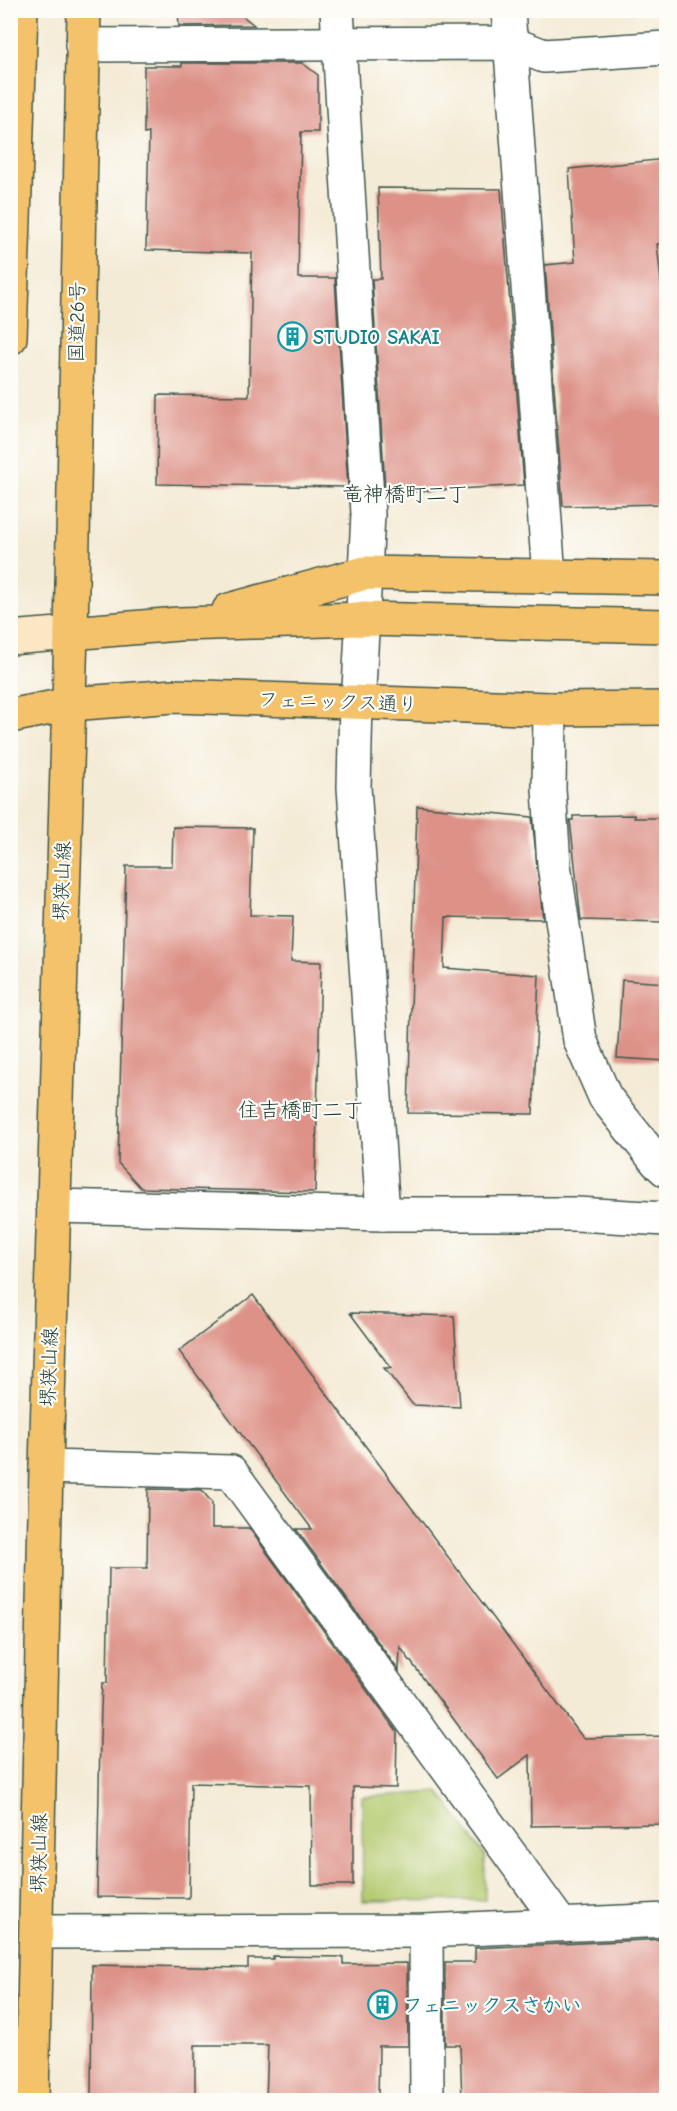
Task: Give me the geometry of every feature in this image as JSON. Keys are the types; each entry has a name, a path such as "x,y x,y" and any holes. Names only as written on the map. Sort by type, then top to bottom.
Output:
{"main road":[{"path":"10,338 21,10"},
{"name":"国道26号","path":"71,633 84,10"},
{"path":"178,624 365,573 666,578"},
{"path":"10,638 178,624 363,619 666,626"},
{"name":"堺狭山線","path":"32,2100 46,1467 71,633"},
{"name":"フェニックス通り","path":"10,716 70,704 174,696 550,709 666,708"},
{"path":"550,709 666,726"}],"street":[{"path":"338,10 368,514 359,689 356,702 354,787 383,1215"},
{"path":"508,10 549,577"},
{"path":"82,45 510,43 544,56 666,48"},
{"path":"550,709 549,789 554,865 580,1040 605,1097 666,1170"},
{"path":"53,1206 383,1215 576,1214 666,1219"},
{"path":"46,1467 231,1472 560,1923"},
{"path":"37,1932 426,1931 560,1923 666,1920"},
{"path":"426,1931 427,2100"}],"green space":[{"path":"439,1792 485,1856 485,1900 363,1901 362,1797"}],"building":[{"path":"178,10 235,10 254,25 179,26"},
{"path":"182,63 302,63 318,75 318,132 301,132 298,278 335,278 348,487 157,484 158,395 249,396 252,253 146,250 149,133 144,134 144,66 182,66"},
{"path":"666,159 666,243 657,244 666,327 666,504 563,506 545,265 575,262 569,169"},
{"path":"378,188 501,189 524,485 390,493 390,488 385,488 372,279 381,279"},
{"path":"417,806 532,817 543,919 446,917 444,968 539,975 533,1114 408,1113"},
{"path":"634,815 634,818 666,818 665,922 581,920 570,820 573,820 573,816"},
{"path":"173,827 253,828 250,915 293,916 291,961 321,962 315,1192 141,1188 118,1163 126,866 172,866"},
{"path":"622,980 666,983 666,1061 617,1058"},
{"path":"253,1295 583,1738 666,1736 666,1824 531,1826 530,1755 498,1779 400,1647 399,1671 296,1529 312,1529 179,1351"},
{"path":"350,1313 454,1316 460,1407 413,1405 384,1368 391,1368"},
{"path":"148,1489 202,1490 212,1503 212,1528 249,1528 397,1732 396,1788 353,1787 353,1885 312,1885 311,1786 191,1783 189,1898 97,1897 100,1737 102,1683 107,1683 109,1568 147,1568"},
{"path":"666,1939 666,2100 462,2100 460,2045 445,2045 445,1962 475,1962 475,1948"},
{"path":"273,1956 343,1957 343,1964 407,1963 408,2046 379,2046 378,2100 266,2100 268,2045 195,2045 195,2099 91,2099 92,1965 248,1968 248,1959 273,1959"}],"place":[{"name":"STUDIO SAKAI","path":"292,337"},
{"name":"フェニックスさかい","path":"382,2005"}],"district":[{"name":"竜神橋町二丁","path":"405,494"},
{"name":"住吉橋町二丁","path":"301,1110"}]}
